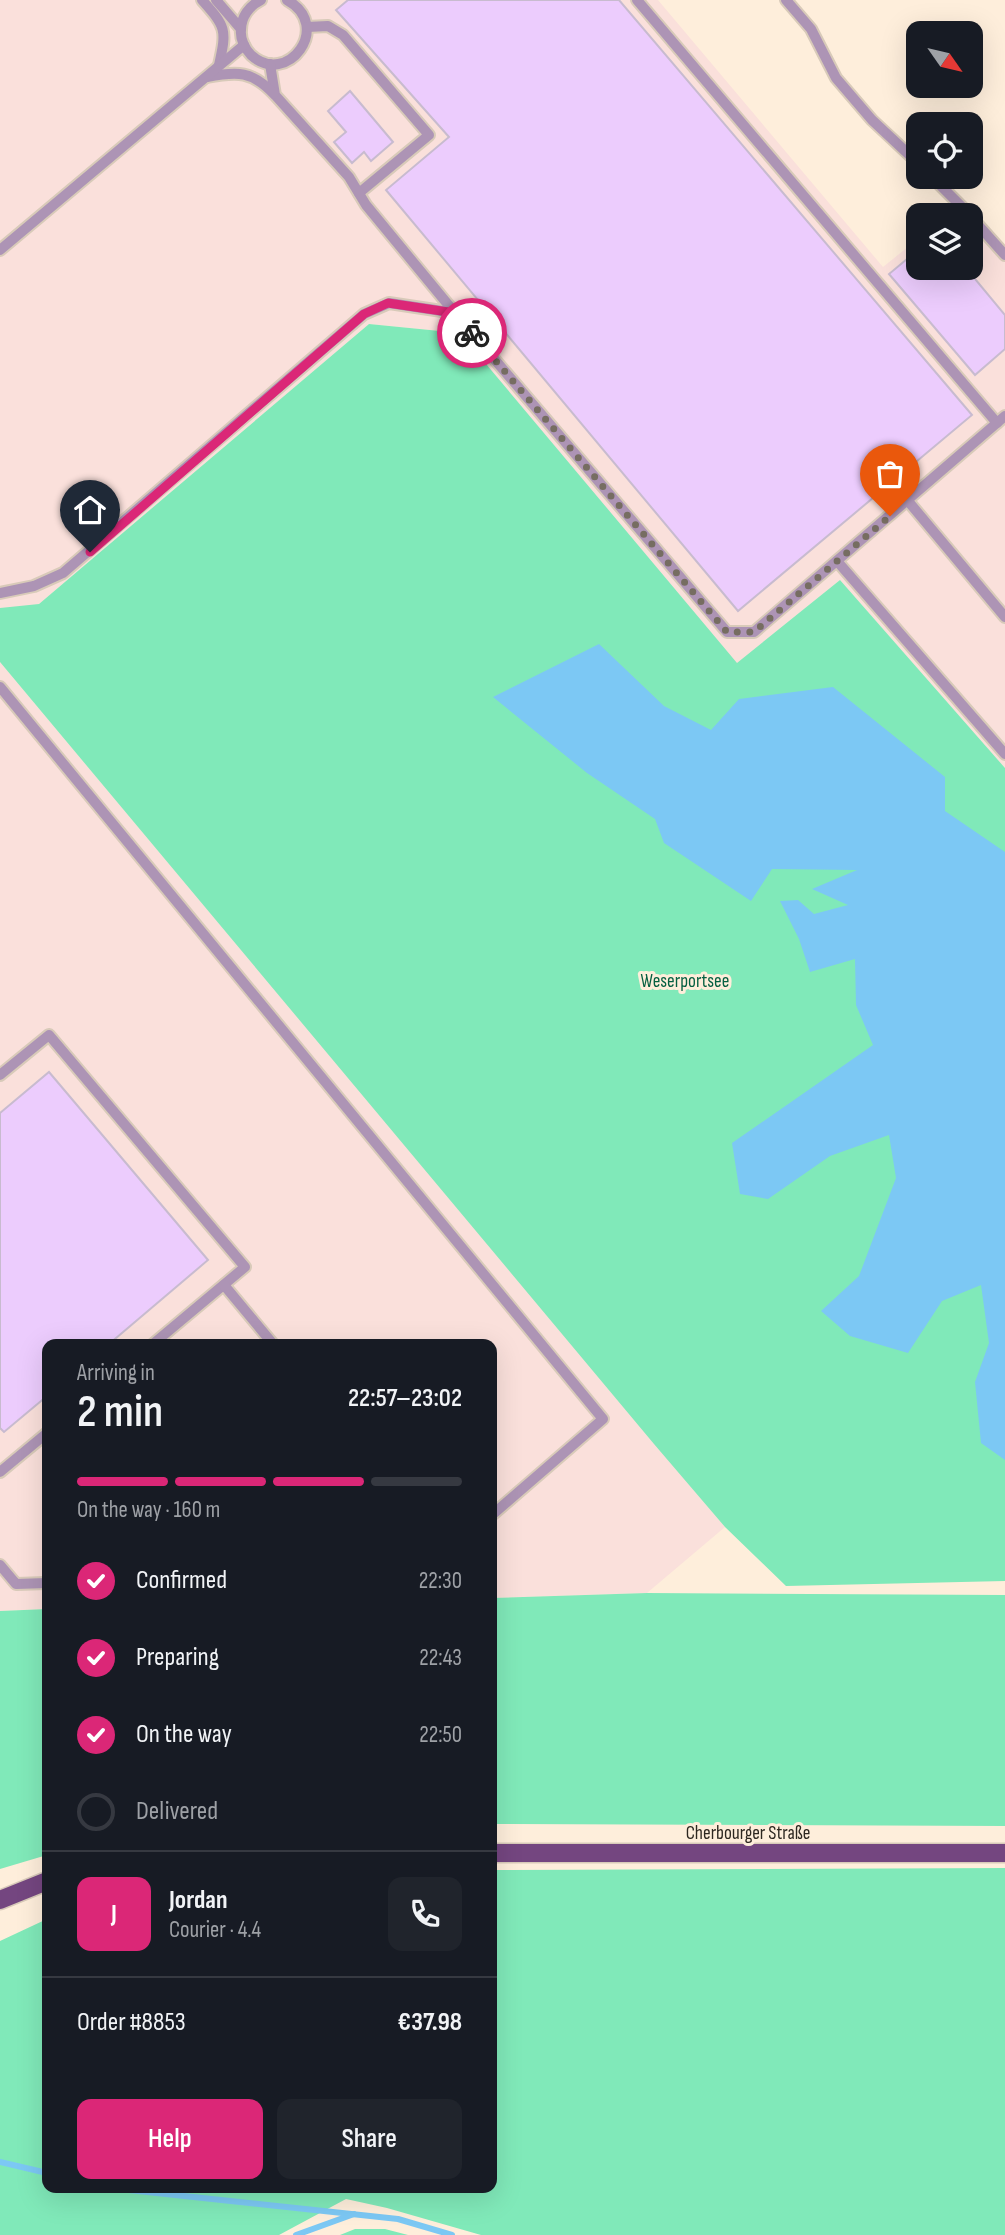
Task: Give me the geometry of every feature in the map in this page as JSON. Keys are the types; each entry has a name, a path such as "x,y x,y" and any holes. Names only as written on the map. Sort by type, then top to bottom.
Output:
{"main road":[{"name":"Cherbourger Straße","path":"497,1853 1005,1853"},
{"path":"0,1900 42,1883"}],"lane":[{"path":"202,0 222,23 225,40 219,65"},
{"path":"216,0 241,29 244,45 250,54 270,64 280,63 298,54 307,37 304,16 289,0"},
{"path":"241,29 248,10 261,0"},
{"path":"205,78 233,72 260,80 275,95 349,177 455,313 727,632 754,632 1001,419 638,0"},
{"path":"786,0 811,29 836,78 872,120 906,152"},
{"path":"307,27 328,26 343,35 429,135 359,193"},
{"path":"0,250 244,45"},
{"path":"270,64 275,95"},
{"path":"944,189 957,203"},
{"path":"983,230 1005,255"},
{"path":"0,593 34,586 63,573 364,314 388,303 455,313"},
{"path":"908,501 1005,617"},
{"path":"837,561 1005,754"},
{"path":"0,687 603,1419 497,1511"},
{"path":"0,1075 49,1035 245,1267 159,1339"},
{"path":"224,1285 269,1339"},
{"path":"0,1472 42,1437"},
{"path":"0,1565 16,1584 42,1583"}],"shaded area":[{"path":"0,0 658,0 883,267 906,248 906,280 983,280 983,235 1005,261 1005,768 840,580 737,664 459,333 369,324 0,637"},
{"path":"0,662 725,1527 647,1593 497,1598 497,1339 42,1339 42,1609 0,1611"}],"green space":[{"name":"Weserportsee","path":"369,324 460,333 737,663 840,580 1005,768 1005,1581 786,1586 725,1527 654,1444 0,662 0,608 39,604"},
{"path":"647,1593 1005,1595 1005,1826 497,1824 497,1598"},
{"path":"42,1609 42,1856 0,1869 0,1611"},
{"path":"1005,1868 1005,2235 481,2235 346,2199 279,2235 0,2235 0,1941 42,1921 42,2193 497,2193 497,1870"},
{"path":"355,2229 385,2229 408,2235 340,2235"}],"water":[{"path":"599,644 664,706 711,730 739,699 833,687 945,777 945,811 1005,852 1005,1460 981,1443 975,1382 989,1343 981,1285 942,1301 908,1353 850,1336 821,1311 859,1276 896,1178 889,1135 830,1156 768,1199 740,1194 732,1143 873,1045 856,1005 855,959 810,972 799,939 780,901 798,900 814,914 848,905 812,889 857,870 772,869 751,901 664,843 655,819 587,773 493,697"}],"building":[{"path":"348,0 619,0 972,415 738,611 386,190 449,137 336,10"},
{"path":"350,91 393,142 371,161 364,152 352,163 334,142 346,132 328,111"},
{"path":"906,260 906,280 976,280 1005,315 1005,349 975,375 889,274"},
{"path":"49,1072 208,1260 115,1339 42,1339 42,1400 4,1432 0,1428 0,1113"}],"waterway":[{"path":"0,2162 42,2172"},
{"path":"156,2193 398,2219 452,2235"},
{"path":"296,2235 354,2214"}],"way so far":[{"path":"472,333 727,632 754,632 890,516"}],"route":[{"path":"90,552 364,314 388,303 455,313 472,333"}]}
